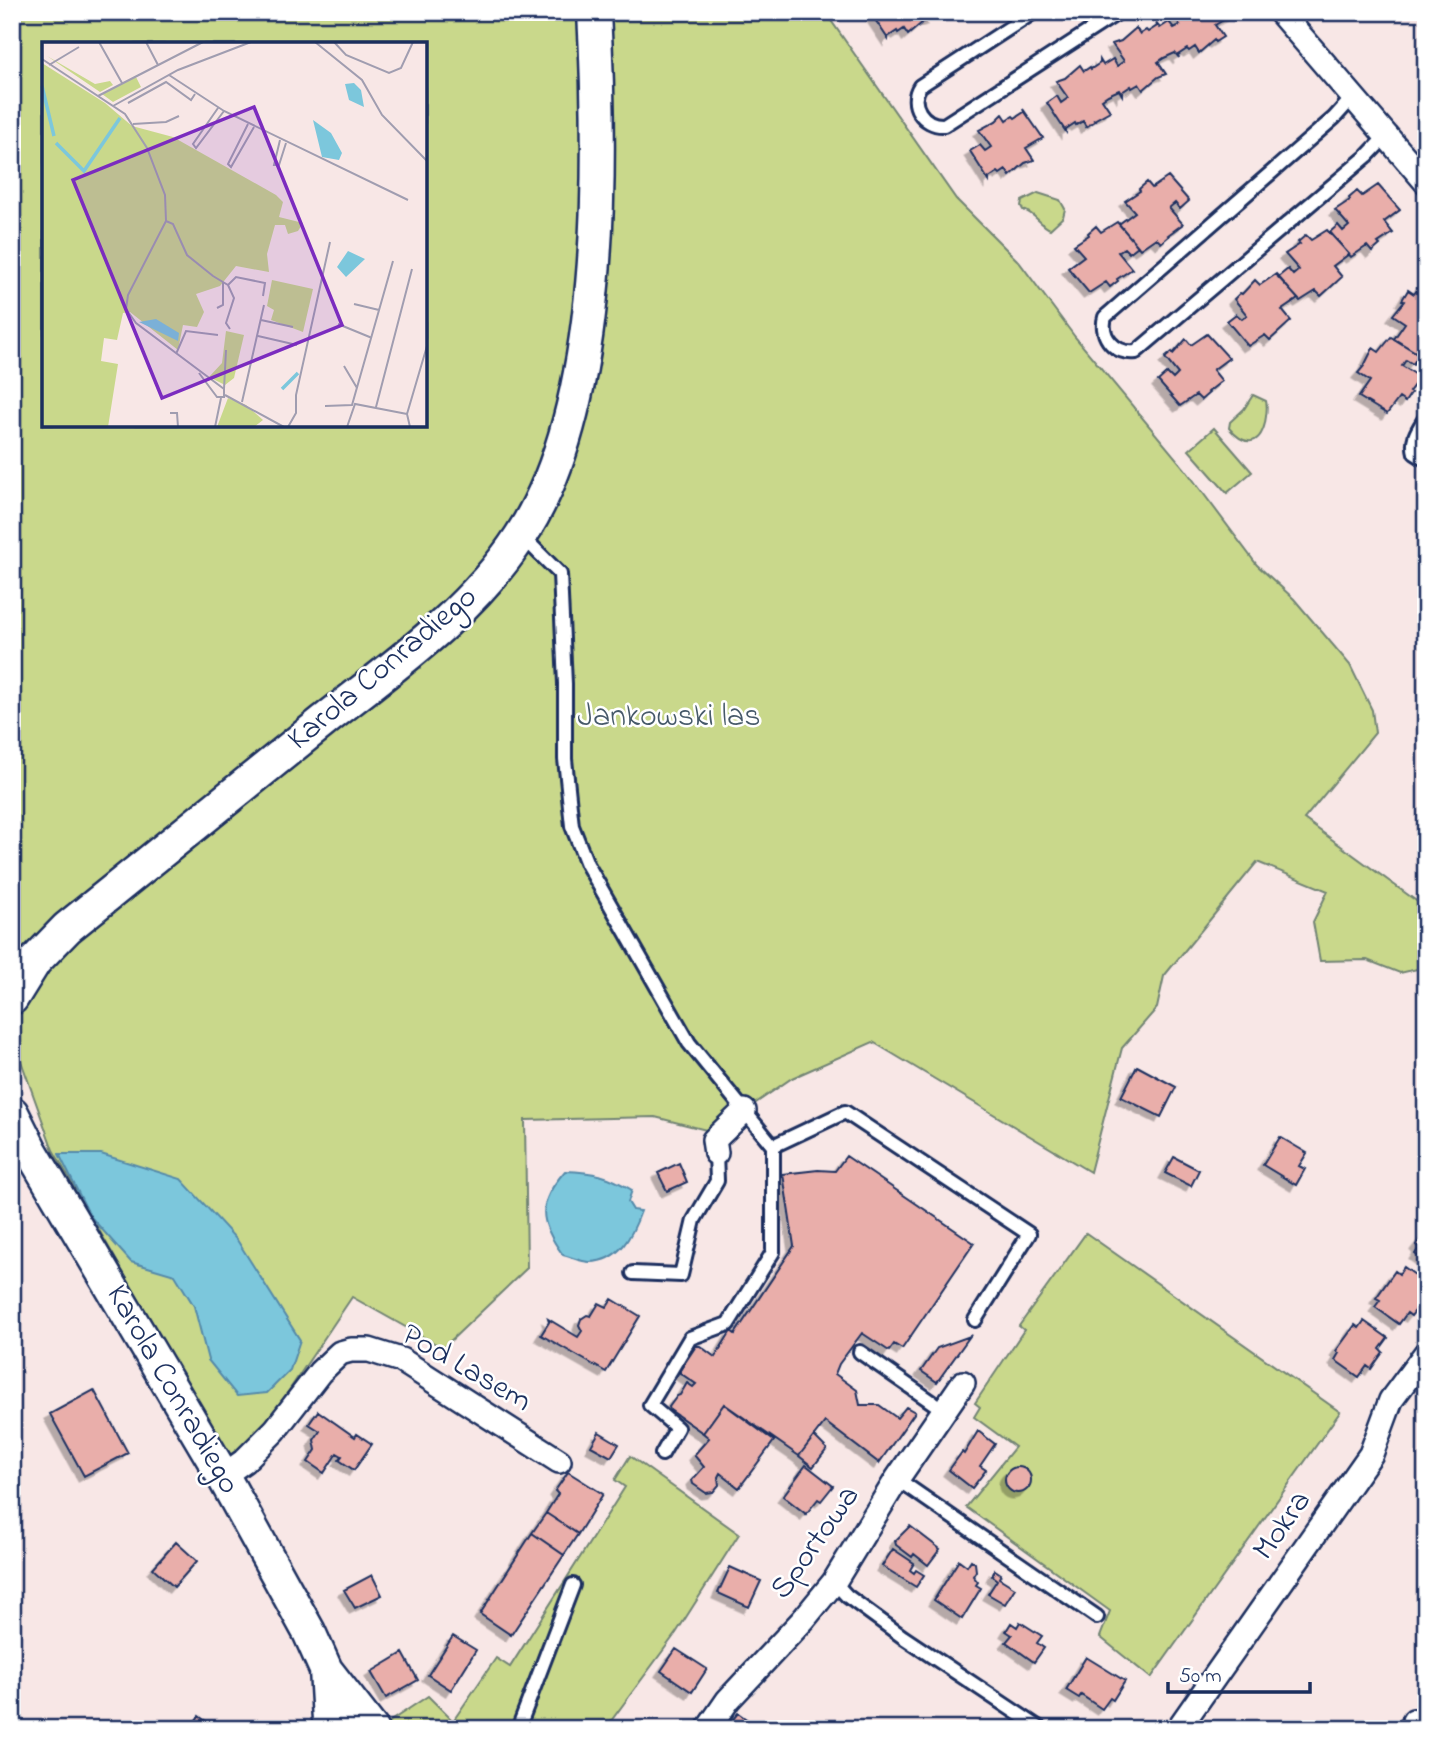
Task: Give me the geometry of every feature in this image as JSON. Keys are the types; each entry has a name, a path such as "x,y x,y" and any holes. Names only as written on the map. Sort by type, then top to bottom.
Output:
{"street":[{"name":"Karola Conradiego","path":"12,998 35,961 67,928 428,638 496,570 522,536 551,475 575,400 584,354 595,234 598,116 594,12"},
{"path":"1280,12 1426,182"},
{"path":"716,1153 714,1140 744,1111"},
{"name":"Karola Conradiego","path":"12,1113 31,1152 223,1476 309,1632 326,1670 372,1729"},
{"name":"Pod Lasem","path":"223,1476 244,1461 275,1430 320,1372 340,1353 351,1350 369,1350 401,1360 559,1461"},
{"name":"Mokra","path":"1178,1729 1371,1454 1391,1400 1426,1353"},
{"name":"Sportowa","path":"708,1729 728,1700 803,1620 834,1582 897,1479 963,1383"},
{"name":"Karola Conradiego","path":"326,1670 332,1729"}],"lane":[{"path":"1034,12 920,86 915,94 915,105 925,120 935,126 944,125 1119,12"},
{"path":"1353,97 1334,118 1105,317 1102,326 1104,334 1117,349 1126,354 1136,352 1367,156 1386,136"},
{"path":"1426,417 1414,435 1413,443 1415,453 1426,460"},
{"path":"522,536 560,574 565,760 572,827 587,864 689,1043 773,1146 773,1252 728,1324 690,1338 650,1405 677,1428 662,1454"},
{"path":"773,1146 845,1112 1029,1234 975,1320"},
{"path":"633,1273 681,1275 694,1220 717,1181 716,1153"},
{"path":"860,1352 944,1411"},
{"path":"897,1479 1097,1617"},
{"path":"834,1582 847,1596 903,1637 1041,1729"},
{"path":"518,1729 573,1585"}],"green space":[{"name":"Jankowski las","path":"12,12 825,12 956,199 1019,262 1075,337 1185,469 1257,565 1294,599 1350,665 1372,710 1375,733 1304,819 1426,908 1426,967 1400,973 1367,960 1320,961 1313,922 1328,891 1257,862 1164,976 1157,1008 1122,1048 1090,1172 873,1042 792,1078 714,1132 655,1117 525,1120 527,1268 443,1348 352,1297 244,1457 227,1453 53,1150 21,1061 12,1059"},
{"path":"1038,193 1060,200 1065,209 1063,217 1050,229 1021,206 1022,201"},
{"path":"1253,395 1266,401 1267,409 1259,437 1250,441 1240,438 1229,428 1230,422 1244,409"},
{"path":"1214,428 1252,472 1227,493 1189,450"},
{"path":"1086,1233 1340,1412 1151,1678 1100,1637 1110,1611 966,1507 1015,1447 974,1417 980,1407 975,1403 1024,1330 1019,1326"},
{"path":"630,1456 739,1534 676,1633 605,1729 385,1729 383,1726 428,1696 453,1721 496,1658 510,1667 625,1487 615,1480"}],"water":[{"path":"59,1154 101,1154 181,1179 237,1240 300,1340 290,1370 267,1393 237,1396 208,1360 194,1306 175,1275 131,1262 90,1216"},
{"path":"565,1171 600,1175 632,1190 628,1202 633,1210 641,1211 629,1238 609,1257 590,1262 563,1255 549,1232 545,1222 545,1203"}],"building":[{"path":"870,12 928,12 932,19 923,22 908,35 904,29 888,39"},
{"path":"1172,12 1230,12 1232,15 1215,25 1223,37 1215,42 1214,40 1199,53 1195,47 1178,55 1179,58 1175,53 1164,58 1158,62 1166,74 1158,77 1143,90 1139,84 1132,88 1131,86 1122,92 1122,95 1119,90 1108,95 1102,99 1110,111 1086,127 1083,121 1076,125 1075,123 1066,129 1066,132 1047,103 1057,96 1061,103 1068,98 1056,81 1065,78 1080,65 1084,71 1090,67 1091,69 1100,63 1100,60 1103,65 1113,59 1117,66 1124,61 1112,44 1121,41 1136,28 1140,34 1157,26 1156,23 1160,28 1169,22 1174,28 1180,25"},
{"path":"1023,109 1043,138 1026,148 1034,160 1025,163 1010,176 1006,170 1000,174 998,172 989,178 989,181 970,151 980,145 985,151 991,147 979,130 1003,114 1007,120 1013,116 1015,118 1024,112"},
{"path":"1168,177 1189,201 1180,209 1175,203 1169,208 1183,224 1161,243 1156,238 1140,249 1119,224 1135,212 1125,201 1140,191 1147,182 1152,188"},
{"path":"1378,185 1400,210 1384,222 1393,233 1378,243 1380,245 1372,252 1367,246 1351,257 1330,232 1338,225 1343,231 1349,226 1335,210 1350,200 1357,191 1362,196"},
{"path":"1117,222 1138,246 1129,253 1124,248 1118,252 1132,269 1110,287 1106,282 1089,293 1068,268 1084,256 1074,245 1089,235 1096,226 1101,232"},
{"path":"1327,230 1349,254 1333,266 1342,277 1321,296 1316,291 1300,301 1278,277 1288,269 1293,275 1299,270 1285,254 1300,244 1298,242 1306,235 1311,240"},
{"path":"1276,274 1298,299 1282,310 1291,321 1270,340 1265,335 1248,346 1227,321 1236,314 1242,319 1247,315 1234,299 1255,280 1260,285"},
{"path":"1426,279 1426,349 1422,356 1394,339 1405,323 1393,315 1404,301 1402,300 1408,290 1414,294"},
{"path":"1207,334 1229,358 1213,370 1222,381 1201,400 1196,395 1180,406 1158,381 1167,373 1173,379 1178,374 1165,358 1172,352 1173,354 1186,339 1191,345"},
{"path":"1391,337 1419,354 1413,364 1406,360 1402,366 1420,377 1405,402 1399,398 1387,414 1359,397 1370,381 1358,373 1373,348 1379,352"},
{"path":"1137,1066 1176,1087 1161,1117 1121,1097"},
{"path":"1280,1137 1307,1153 1299,1166 1305,1169 1296,1185 1263,1165"},
{"path":"846,1156 974,1243 902,1349 894,1344 889,1351 862,1333 839,1364 835,1374 857,1390 860,1405 879,1405 897,1418 906,1407 915,1412 879,1463 825,1422 799,1456 724,1404 703,1433 670,1410 669,1407 687,1383 693,1387 696,1384 680,1373 680,1370 696,1346 715,1357 731,1331 735,1334 794,1246 783,1174 835,1171"},
{"path":"1174,1157 1199,1170 1191,1186 1165,1173"},
{"path":"679,1163 687,1182 667,1191 658,1173"},
{"path":"1426,1232 1426,1262 1415,1254 1419,1248 1416,1245"},
{"path":"1404,1267 1426,1283 1426,1287 1420,1296 1424,1299 1411,1316 1407,1313 1399,1324 1375,1307 1380,1300 1376,1298 1395,1271 1399,1274"},
{"path":"612,1299 640,1316 606,1372 541,1335 549,1322 548,1319 578,1337 582,1331 579,1325 581,1319 587,1315 591,1316 599,1303 607,1307"},
{"path":"1364,1321 1388,1338 1380,1349 1383,1352 1371,1369 1367,1366 1359,1377 1335,1360 1339,1353 1336,1351 1355,1325 1359,1328"},
{"path":"970,1336 937,1382 921,1371 937,1348"},
{"path":"94,1390 128,1453 84,1476 50,1414"},
{"path":"724,1404 774,1441 739,1488 720,1473 719,1485 713,1492 706,1493 693,1484 692,1480 704,1467 694,1455 709,1438 703,1433"},
{"path":"318,1411 355,1437 357,1434 372,1444 354,1470 339,1460 342,1456 337,1453 324,1473 308,1462 316,1450 314,1440 320,1431 309,1424"},
{"path":"978,1431 995,1444 980,1466 986,1470 972,1488 949,1470 962,1452 964,1454"},
{"path":"599,1432 619,1444 611,1457 591,1446"},
{"path":"814,1436 827,1449 813,1467 799,1456"},
{"path":"806,1465 833,1486 806,1514 783,1496"},
{"path":"1018,1467 1027,1471 1031,1480 1027,1489 1018,1493 1009,1489 1005,1480 1009,1471"},
{"path":"568,1472 603,1494 578,1534 546,1513 558,1494 555,1491"},
{"path":"546,1513 578,1534 564,1555 532,1533"},
{"path":"910,1526 940,1549 928,1565 896,1545 895,1541"},
{"path":"532,1533 564,1555 511,1635 480,1614"},
{"path":"176,1542 197,1561 174,1587 153,1568"},
{"path":"893,1549 914,1563 910,1570 924,1575 916,1587 882,1566"},
{"path":"959,1560 967,1566 971,1560 975,1563 976,1571 973,1576 978,1582 976,1585 981,1588 962,1619 934,1600"},
{"path":"730,1567 761,1581 749,1607 718,1593"},
{"path":"995,1570 1001,1574 999,1578 1015,1588 1005,1604 988,1594 997,1580 992,1576"},
{"path":"372,1575 382,1595 355,1608 344,1590"},
{"path":"1020,1622 1042,1636 1037,1643 1044,1648 1034,1662 1006,1642 1012,1635 1006,1631 1011,1623 1017,1627"},
{"path":"453,1636 476,1650 451,1690 428,1675"},
{"path":"676,1649 707,1669 692,1692 661,1671"},
{"path":"403,1653 418,1680 386,1698 371,1672"},
{"path":"1086,1657 1125,1681 1113,1700 1110,1698 1102,1709 1081,1695 1079,1698 1066,1690"},
{"path":"738,1713 749,1721 743,1729 725,1729"},
{"path":"199,1716 216,1729 189,1729"}]}
